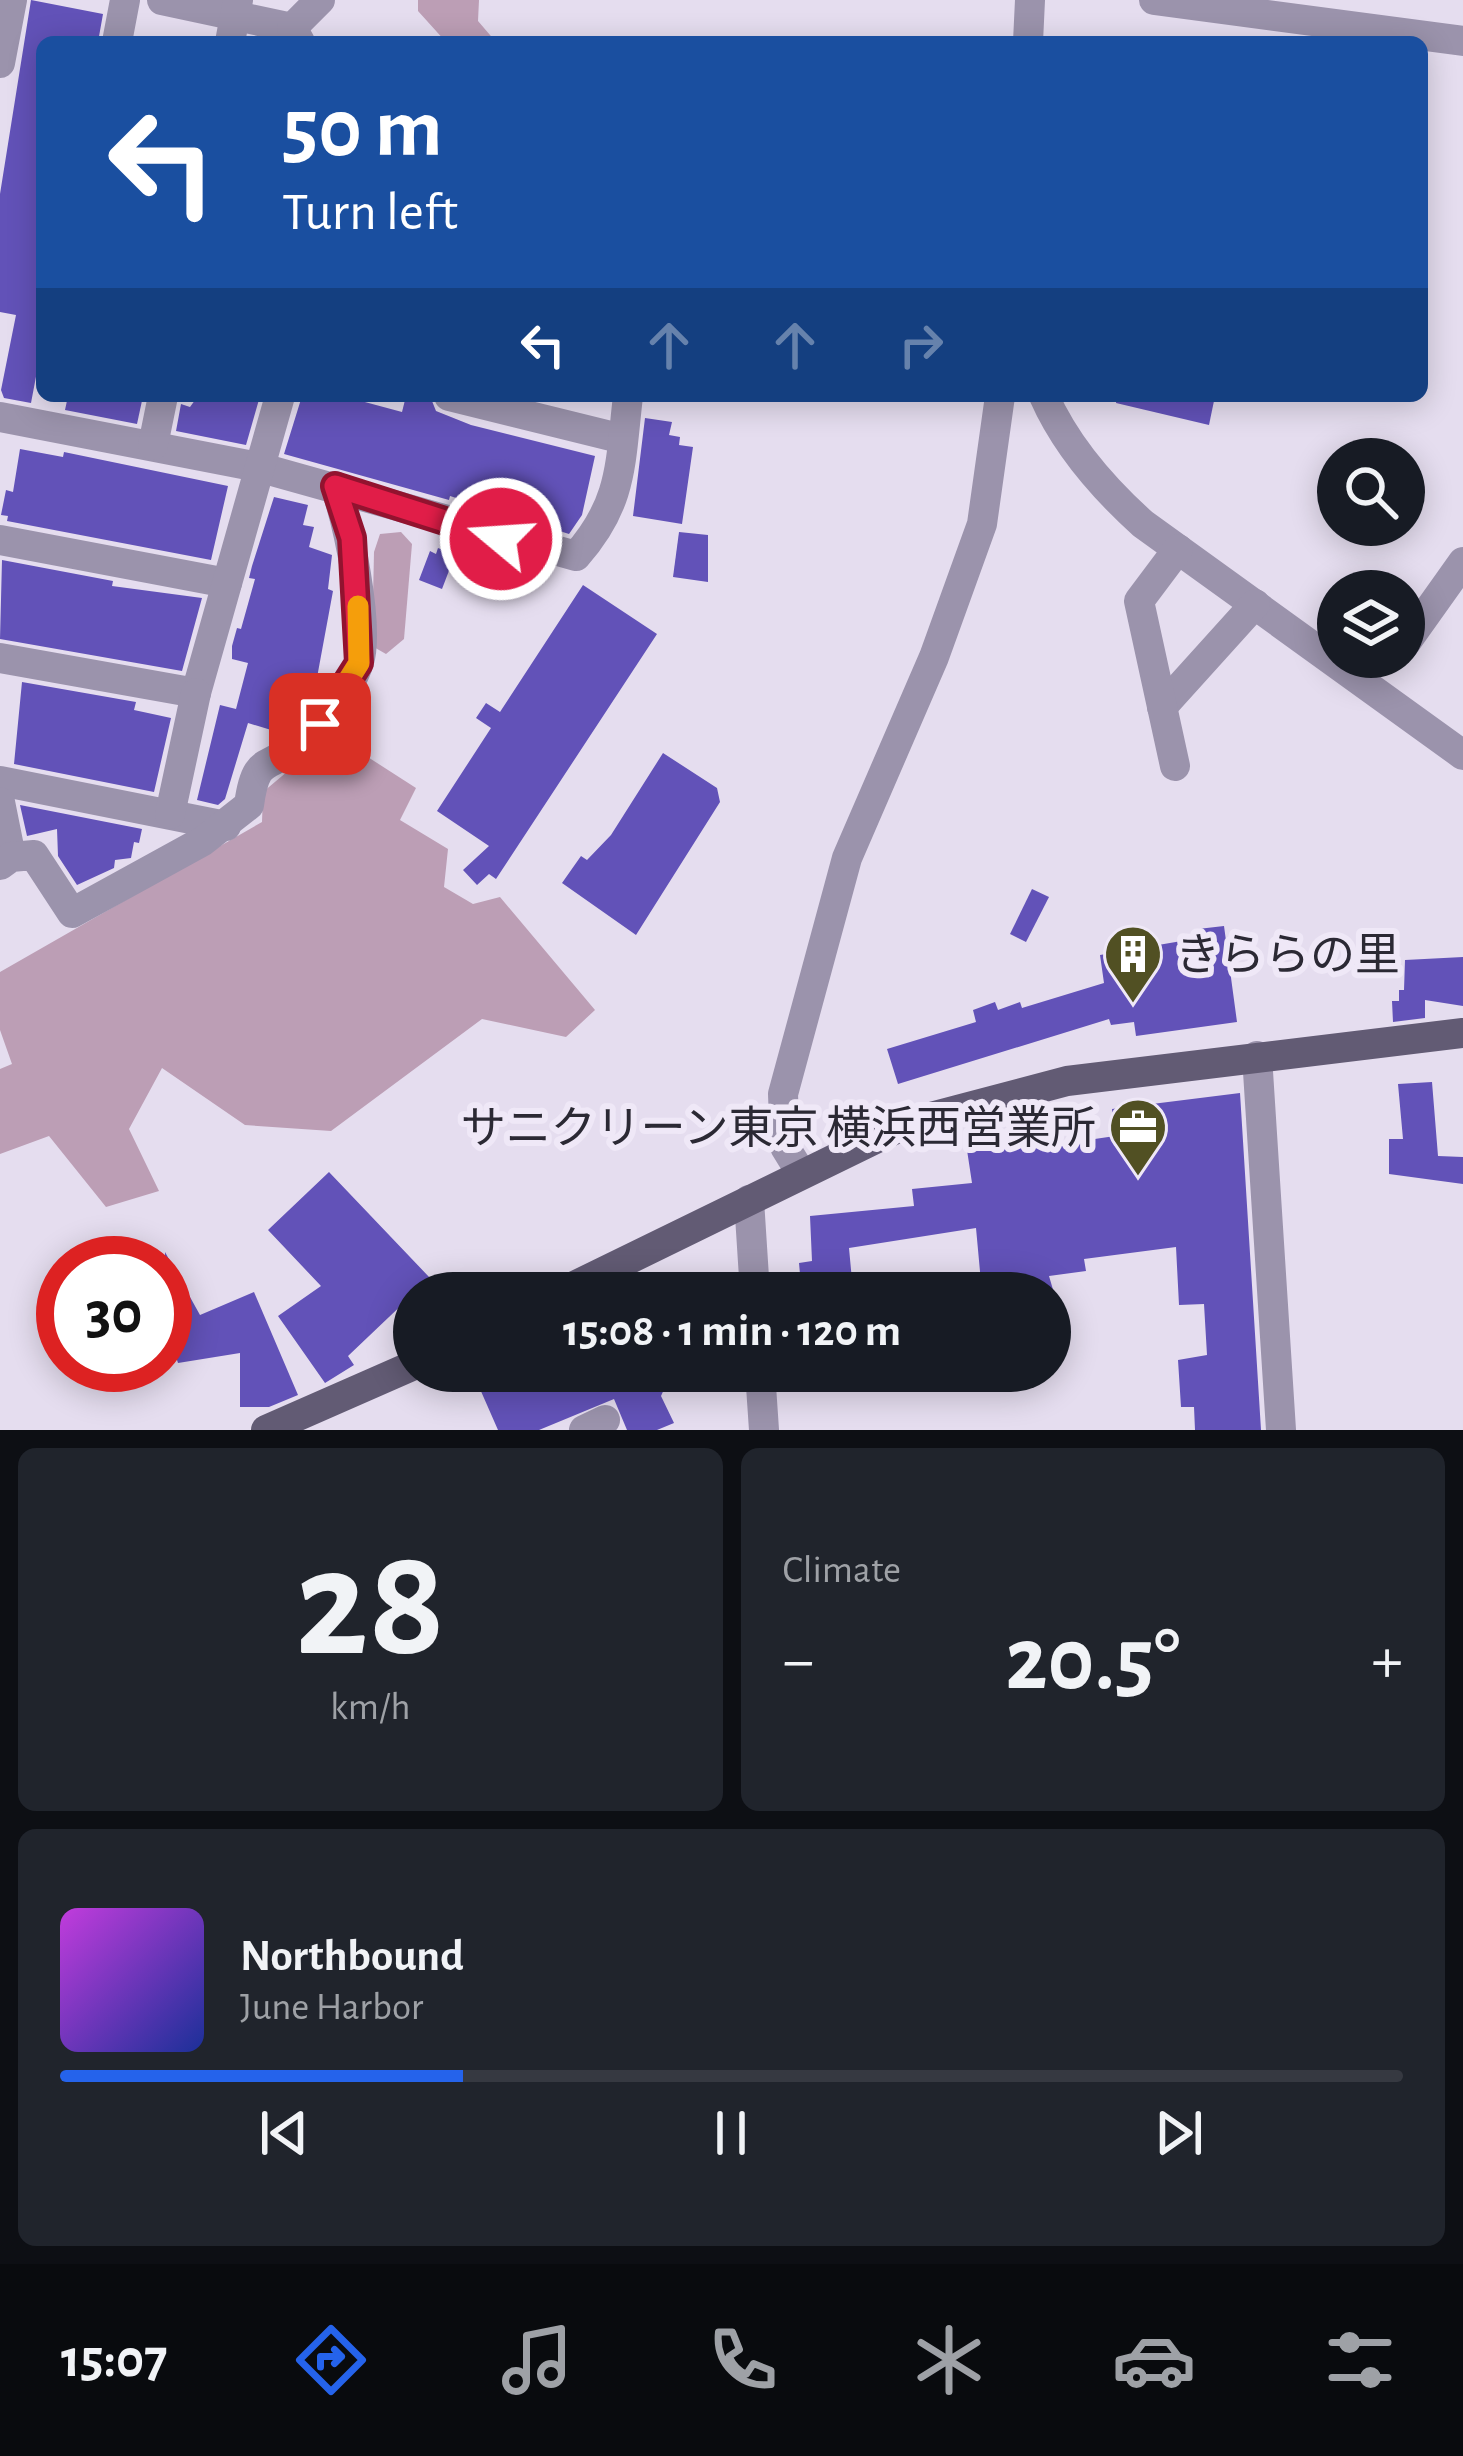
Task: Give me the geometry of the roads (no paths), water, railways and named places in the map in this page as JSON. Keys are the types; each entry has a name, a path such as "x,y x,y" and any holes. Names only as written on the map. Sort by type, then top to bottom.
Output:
{"main road":[{"path":"603,1272 908,1123 1067,1081 1463,1033"},
{"path":"266,1430 393,1374"}],"street":[{"path":"0,63 12,0"},
{"path":"118,36 125,0"},
{"path":"162,0 296,35 320,0"},
{"path":"1028,36 1030,0"},
{"path":"1154,0 1425,36"},
{"path":"1428,36 1463,41"},
{"path":"153,446 162,402"},
{"path":"170,814 196,693 278,402"},
{"path":"473,402 623,439"},
{"path":"0,417 45,411 153,446 335,486 501,539 576,556 602,528 614,500 627,402"},
{"path":"801,1173 785,1147 782,1108 815,965 870,794 934,657 982,524 999,402"},
{"path":"1048,402 1108,493 1463,755"},
{"path":"0,802 6,861 34,855 72,913 226,826 249,805 252,781 268,759 291,751 320,724 359,663 352,538 335,486"},
{"path":"0,540 227,583"},
{"path":"1175,766 1139,601 1178,549"},
{"path":"1425,615 1463,562"},
{"path":"1162,707 1255,604"},
{"path":"0,658 196,693"},
{"path":"1373,688 1380,678"},
{"path":"0,781 226,826"},
{"path":"1257,1056 1281,1430"},
{"path":"749,1200 754,1272"},
{"path":"761,1392 764,1430"}],"place":[{"name":"きららの里","path":"1133,1005"},
{"name":"サニクリーン東京 横浜西営業所","path":"1138,1178"}]}
